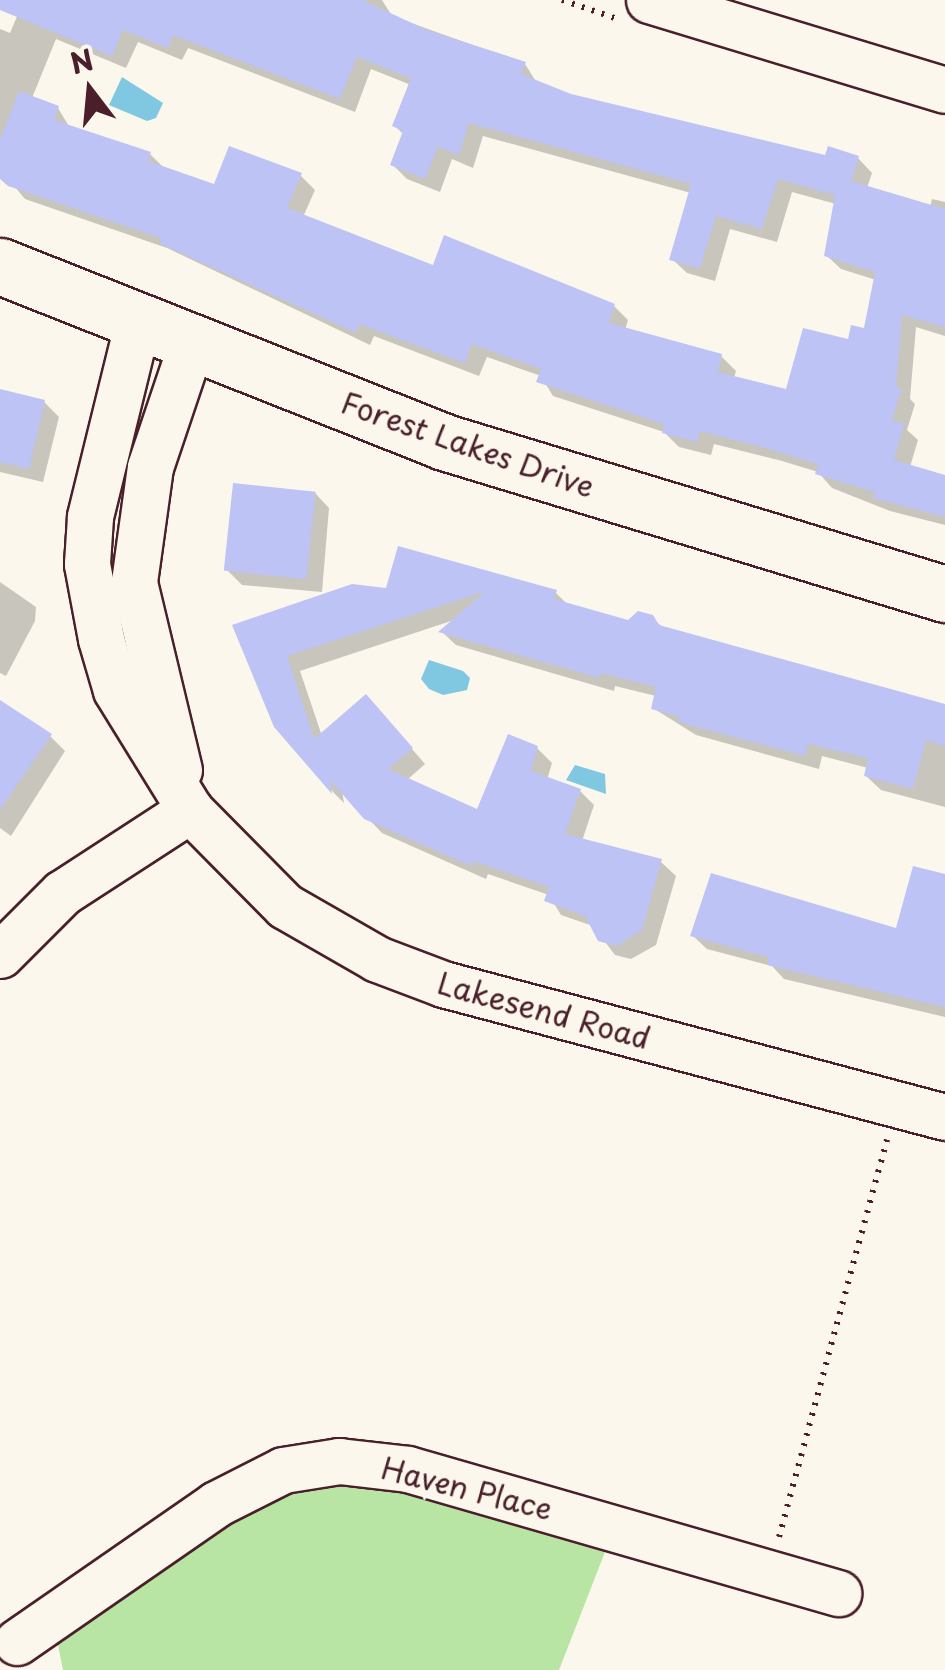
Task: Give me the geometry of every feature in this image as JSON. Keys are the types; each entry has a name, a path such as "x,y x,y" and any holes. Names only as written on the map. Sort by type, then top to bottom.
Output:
{"main road":[{"name":"Forest Lakes Drive","path":"0,266 132,337"},
{"name":"Forest Lakes Drive","path":"0,301 132,337 434,468 945,624"},
{"name":"Forest Lakes Drive","path":"186,358 444,442 945,594"}],"street":[{"path":"649,0 945,90"},
{"name":"Lakesend Road","path":"132,337 100,466 87,564 116,690 190,810 285,906 377,959 443,984 945,1117"},
{"path":"0,956 62,892 190,810 134,582 150,467 186,358"},
{"name":"Haven Place","path":"17,1643 216,1504 283,1470 339,1461 408,1469 770,1569 838,1594"}],"path":[{"path":"770,1569 896,1104"}],"green space":[{"path":"312,1484 400,1486 612,1534 559,1670 63,1670 58,1645 66,1622 265,1495"}],"water":[{"path":"122,77 163,103 156,118 147,121 109,105"},
{"path":"429,660 463,671 470,678 467,690 443,695 429,689 421,679"},
{"path":"575,765 605,774 606,794 566,780"}],"building":[{"path":"0,0 362,0 427,30 526,62 521,74 571,94 825,155 828,146 859,156 851,181 945,209 945,327 902,315 896,387 902,388 892,420 904,424 894,460 945,475 945,517 873,498 875,492 815,474 818,464 765,448 700,431 697,442 662,433 664,424 536,382 541,369 472,344 465,363 359,324 356,333 159,243 161,238 8,186 0,179 0,140 19,91 59,106 54,120 151,152 148,161 214,184 229,146 302,173 287,208 433,265 444,235 615,304 609,323 722,354 718,372 786,389 803,328 848,339 851,325 864,328 875,272 824,256 835,195 778,179 762,229 716,216 700,268 669,260 691,184 469,123 459,155 438,147 425,179 390,165 403,131 392,126 411,78 357,57 340,99 173,35 168,48 123,30 112,56 0,10"},
{"path":"0,389 45,400 29,469 0,462"},
{"path":"233,483 316,492 306,579 224,571"},
{"path":"398,546 557,590 554,599 628,620 638,611 653,615 659,625 945,704 945,746 926,740 913,789 864,776 868,758 808,744 805,756 678,722 680,717 651,709 656,687 601,673 600,678 438,632 486,591 287,656 314,739 366,694 413,748 388,769 477,809 508,734 538,746 531,771 581,789 565,834 662,859 642,930 616,946 598,941 585,916 544,901 549,887 474,861 471,866 364,819 330,780 332,794 274,727 232,625 352,584 386,588"},
{"path":"0,700 52,734 0,810"},
{"path":"913,866 945,874 945,1007 767,965 769,957 690,936 711,873 896,928"}]}
